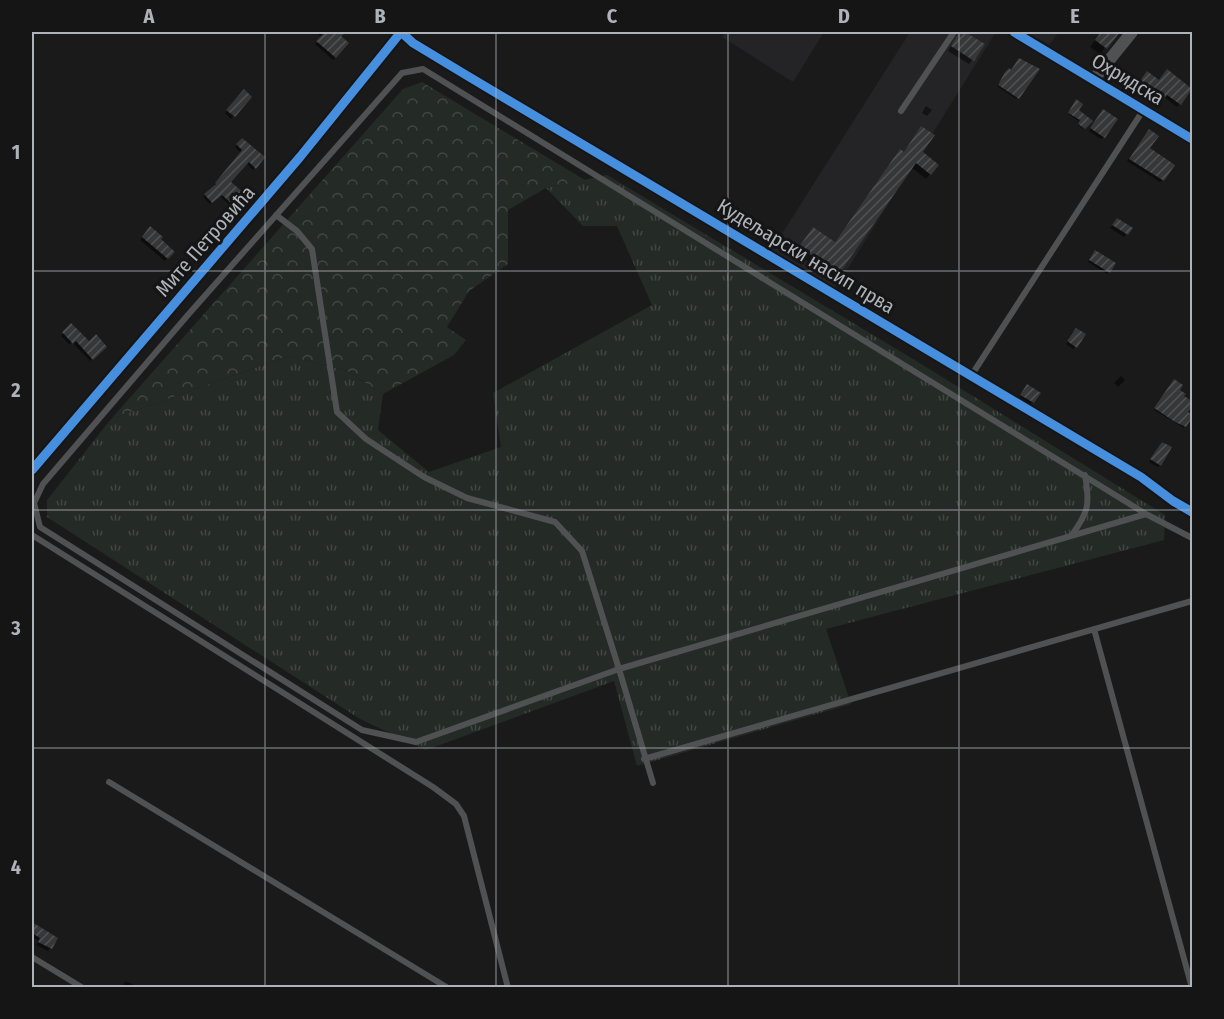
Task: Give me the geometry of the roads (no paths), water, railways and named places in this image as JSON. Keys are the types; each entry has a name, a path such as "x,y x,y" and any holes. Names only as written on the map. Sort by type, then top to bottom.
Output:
{"street":[{"name":"Кудељарски насип прва","path":"401,32 413,43 466,75 1141,477 1192,512"},
{"name":"Мите Петровића","path":"32,470 300,157 401,32"},
{"name":"Охридска","path":"1014,32 1192,139"},
{"path":"1094,79 1132,32"}],"lane":[{"path":"902,111 954,32"},
{"path":"1146,514 619,669 416,742 362,730 40,527 34,503 43,484 402,73 423,69 1146,514 1192,538"},
{"path":"971,376 1144,110"},
{"path":"276,215 297,231 312,249 337,412 366,439 424,477 467,498 555,522 582,551 653,783"},
{"path":"1071,537 1084,518 1089,497 1085,475"},
{"path":"32,535 433,787 456,804 464,816 508,987"},
{"path":"644,759 1192,601"},
{"path":"1094,628 1192,987"},
{"path":"109,782 448,987"},
{"path":"32,957 83,987"}]}
